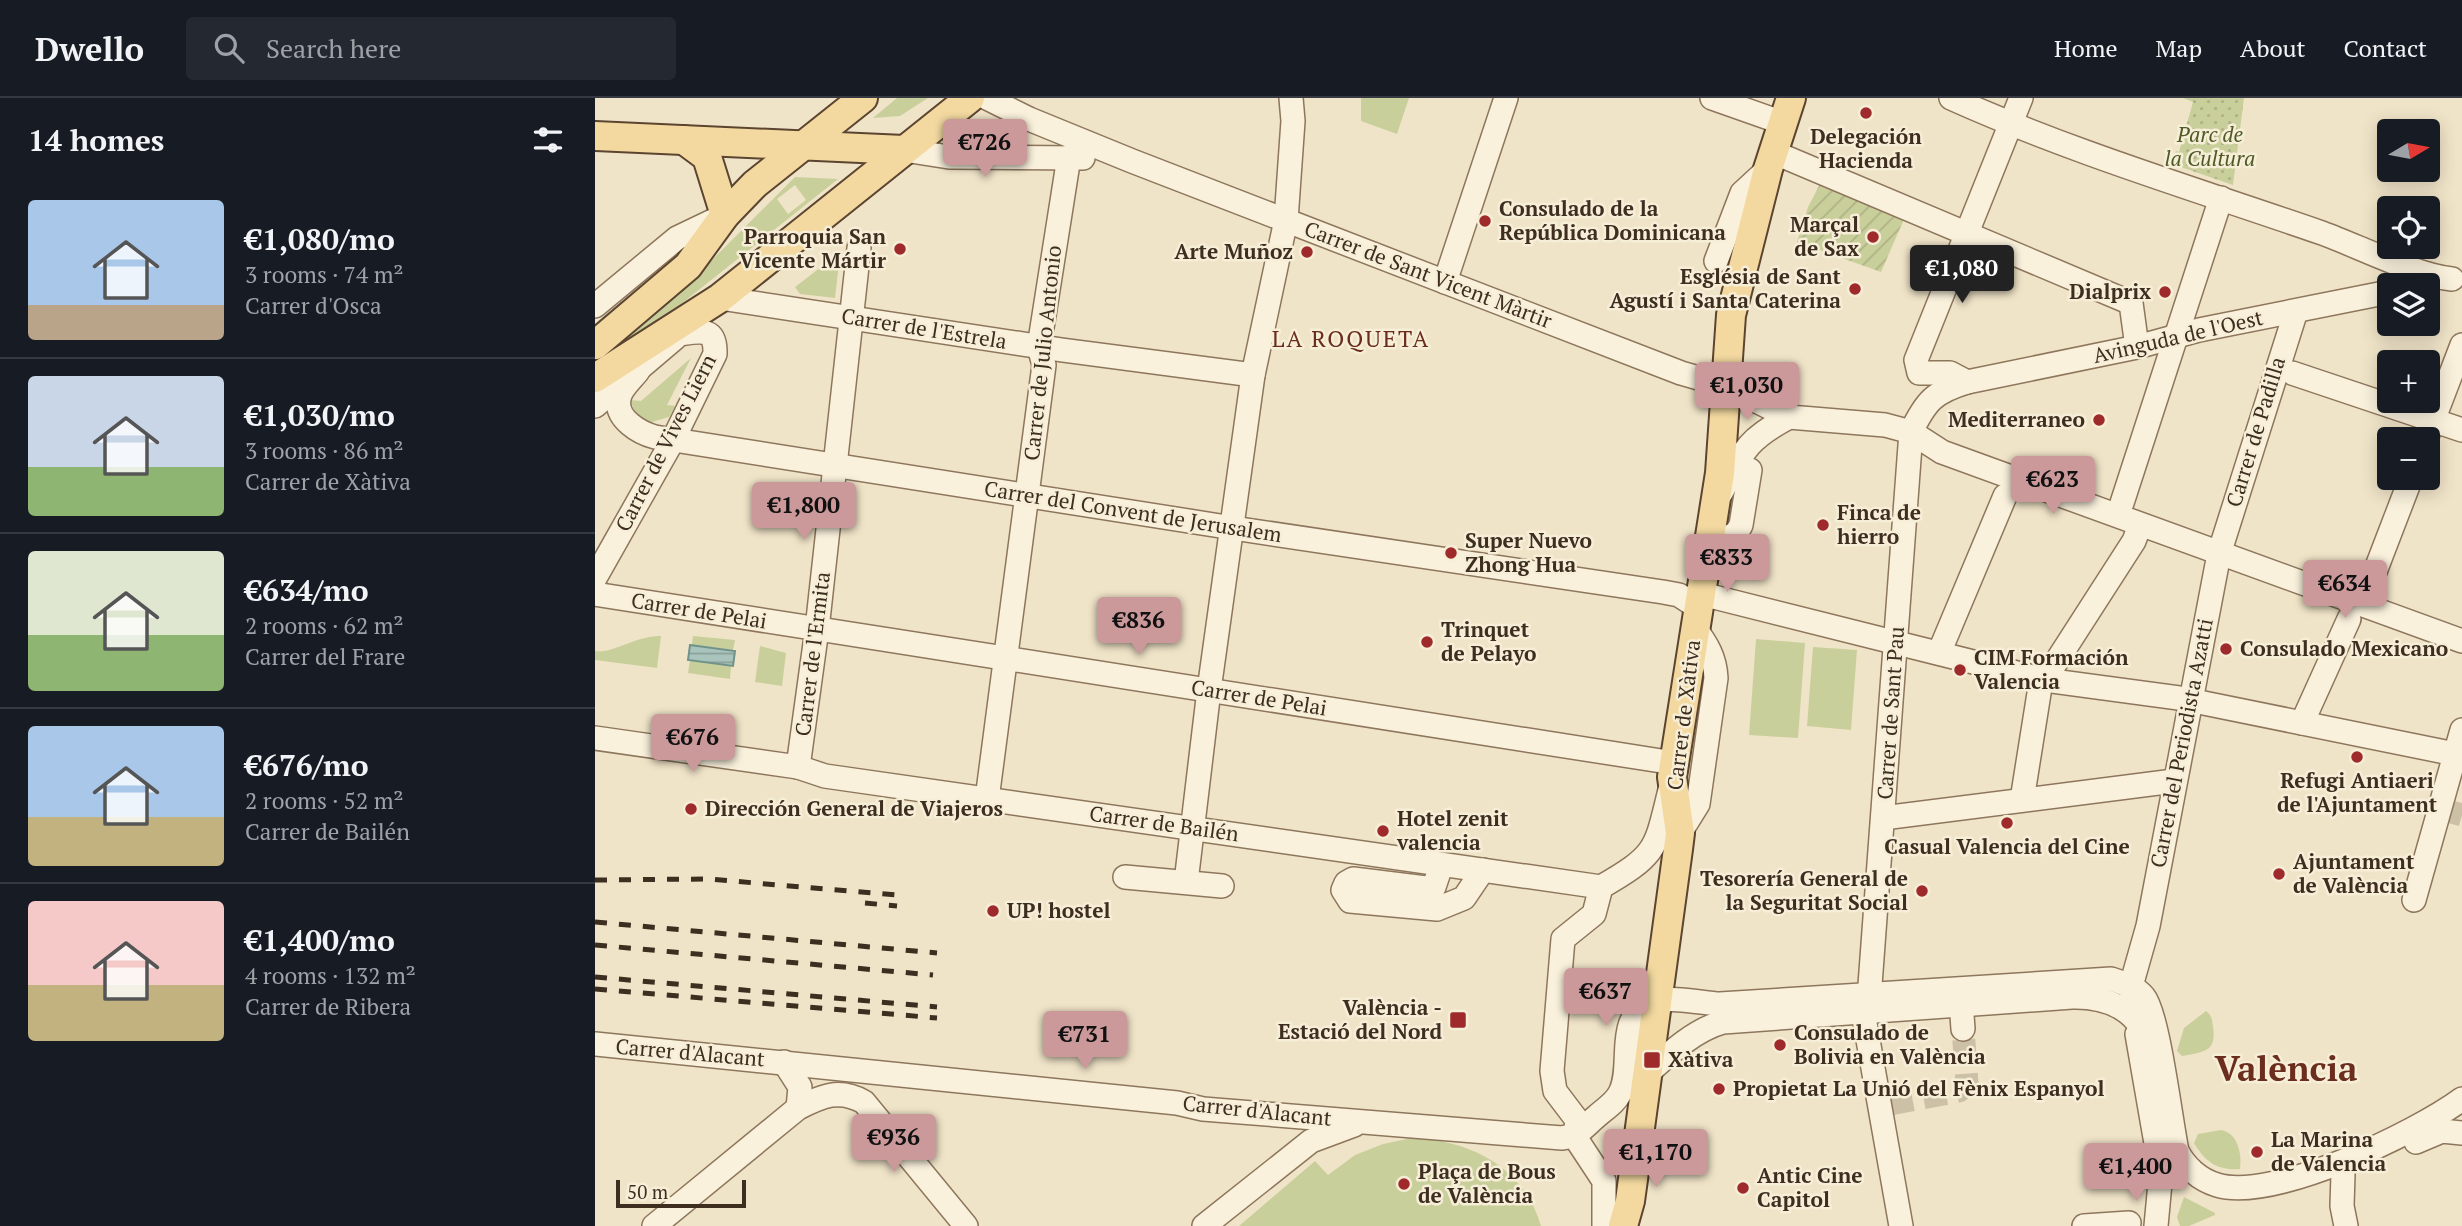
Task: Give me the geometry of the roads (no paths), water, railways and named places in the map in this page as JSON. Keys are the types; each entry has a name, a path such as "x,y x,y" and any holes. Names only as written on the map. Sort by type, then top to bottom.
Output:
{"main road":[{"path":"595,345 688,266 725,215 755,184 863,98"},
{"path":"595,378 688,324 970,98"},
{"name":"Carrer de Xàtiva","path":"1623,1226 1630,1201 1680,833 1673,773 1709,551 1726,425 1731,315 1770,160 1787,110"},
{"path":"595,136 904,150"},
{"path":"684,140 707,157 725,215"}],"street":[{"path":"987,98 1072,148"},
{"path":"1283,175 1290,98"},
{"path":"1186,882 1190,828 1254,374 1286,220 1293,121 1290,98"},
{"path":"1445,282 1506,98"},
{"path":"1712,98 1787,110"},
{"path":"1951,98 2011,125 2308,228 2436,278 2457,278"},
{"path":"1938,325 1963,257 1967,234 2021,98"},
{"name":"Carrer de Sant Vicent Màrtir","path":"904,150 949,157 1072,148 1132,161 1681,373 1726,386 1789,417"},
{"name":"Carrer de Julio Antonio","path":"987,799 1044,365 1039,347 1072,148"},
{"path":"1716,261 1735,190 1770,160 1967,234 2131,303 2137,348"},
{"path":"1735,190 1753,227"},
{"path":"2122,503 2221,198"},
{"path":"595,306 677,239 725,215"},
{"name":"Avinguda de l'Oest","path":"1967,234 1916,360 1919,373 1950,373 1967,382"},
{"path":"1261,331 1260,297 1269,242"},
{"name":"Carrer de l'Ermita","path":"798,763 817,629 859,248"},
{"name":"Avinguda de l'Oest","path":"1911,432 1928,401 1946,388 2137,348 2176,335 2377,294"},
{"name":"Carrer de l'Estrela","path":"720,298 1039,347 1237,375 1254,374"},
{"name":"Carrer de Padilla","path":"2219,554 2296,311"},
{"path":"595,406 611,389 638,371 688,324"},
{"name":"Carrer de Vives Liern","path":"595,578 673,440 715,354 715,341 710,334 688,324"},
{"path":"2430,427 2462,345"},
{"name":"Carrer del Convent de Jerusalem","path":"638,371 622,390 618,400 620,409 641,433 673,440 1663,592 1679,595 1699,610 1897,642 2045,680 2190,700 2455,754"},
{"path":"2292,373 2424,427"},
{"path":"1716,502 1739,454 1753,439 1789,417 1876,423 1911,432 1942,452 2219,554 2356,611 2462,641"},
{"path":"2440,429 2462,430"},
{"name":"Carrer de Sant Pau","path":"1901,1226 1885,1105 1867,1010 1911,432"},
{"path":"1709,551 1737,532 1741,525 1750,470"},
{"path":"2302,723 2356,611 2406,490"},
{"path":"1939,653 2005,496"},
{"path":"807,601 814,542 828,522"},
{"path":"2022,800 2040,687 2134,541 2140,525"},
{"name":"Carrer del Periodista Azatti","path":"2131,986 2146,932 2219,554"},
{"name":"Carrer de Pelai","path":"595,594 1209,690 1673,773"},
{"path":"1680,833 1698,804 1716,678 1715,663 1699,610"},
{"path":"798,763 793,738 799,681"},
{"path":"2414,900 2462,730"},
{"name":"Carrer de Bailén","path":"595,738 798,763 825,776 1601,887"},
{"path":"1604,1226 1604,1181 1575,1137 1577,1120 1555,1091 1552,1071 1563,939 1594,914 1601,887 1627,872 1657,843 1673,773"},
{"path":"1883,818 2174,781"},
{"path":"1435,863 1439,872 1434,887 1353,879 1346,883 1343,890 1345,897 1350,901 1437,909 1464,898 1483,870"},
{"path":"1125,877 1222,886"},
{"path":"1575,1137 1610,1106 1621,1091 1625,1046 1631,1021 1646,1006 1657,1001 1867,1010 2088,978 2111,978 2131,986 2145,997 2153,1020 2177,1151 2189,1168 2216,1185 2246,1188 2315,1170 2420,1126 2462,1100"},
{"path":"2131,986 2161,1172 2156,1226"},
{"path":"1647,1074 1708,1026 1723,1022 1867,1010 2090,997 2120,1004 2148,1035 2170,1159 2176,1174 2184,1183 2204,1195 2224,1200 2242,1200 2299,1189 2343,1174 2442,1131 2462,1133"},
{"name":"Carrer d'Alacant","path":"595,1044 1177,1103 1203,1109 1551,1138 1575,1137"},
{"name":"Carrer d'Alacant","path":"784,1062 800,1087 799,1108"},
{"path":"870,1111 869,1094 873,1086 882,1077 894,1073"},
{"path":"654,1226 799,1108 822,1096 839,1093 853,1096 870,1111 966,1226"},
{"path":"1204,1226 1311,1141 1347,1126 1382,1122"},
{"path":"2343,1174 2342,1206 2346,1226"},
{"path":"2084,1226 2129,1223"}],"water":[{"path":"690,645 735,651 733,666 688,660"}],"tunnel":[{"path":"2440,809 2462,815"},
{"path":"1890,1104 1959,1091 1967,1083 1963,1029"}],"railway":[{"path":"595,880 708,879 897,895"},
{"path":"865,903 897,906"},
{"path":"595,922 937,953"},
{"path":"595,945 933,975"},
{"path":"595,977 937,1007"},
{"path":"595,989 937,1018"}],"place":[{"name":"Delegación Hacienda","path":"1866,113"},
{"name":"Consulado de la República Dominicana","path":"1485,221"},
{"name":"Marçal de Sax","path":"1873,237"},
{"name":"Parroquia San Vicente Mártir","path":"900,249"},
{"name":"Arte Muñoz","path":"1307,252"},
{"name":"Església de Sant Agustí i Santa Caterina","path":"1855,289"},
{"name":"Dialprix","path":"2165,292"},
{"name":"Mediterraneo","path":"2099,420"},
{"name":"Finca de hierro","path":"1823,525"},
{"name":"Super Nuevo Zhong Hua","path":"1451,553"},
{"name":"Trinquet de Pelayo","path":"1427,642"},
{"name":"Consulado Mexicano","path":"2226,649"},
{"name":"CIM Formación Valencia","path":"1960,670"},
{"name":"Refugi Antiaeri de l'Ajuntament","path":"2357,757"},
{"name":"Dirección General de Viajeros","path":"691,809"},
{"name":"Casual Valencia del Cine","path":"2007,823"},
{"name":"Hotel zenit valencia","path":"1383,831"},
{"name":"Ajuntament de València","path":"2279,874"},
{"name":"Tesorería General de la Seguritat Social","path":"1922,891"},
{"name":"UP! hostel","path":"993,911"},
{"name":"València - Estació del Nord","path":"1458,1020"},
{"name":"Consulado de Bolivia en València","path":"1780,1045"},
{"name":"Xàtiva","path":"1652,1060"},
{"name":"Propietat La Unió del Fènix Espanyol","path":"1719,1089"},
{"name":"La Marina de Valencia","path":"2257,1152"},
{"name":"Plaça de Bous de València","path":"1404,1184"},
{"name":"Antic Cine Capitol","path":"1743,1188"}],"district":[{"name":"LA ROQUETA","path":"1351,339"},
{"name":"València","path":"2286,1069"}],"park label":[{"name":"Parc de la Cultura","path":"2210,147"}]}
